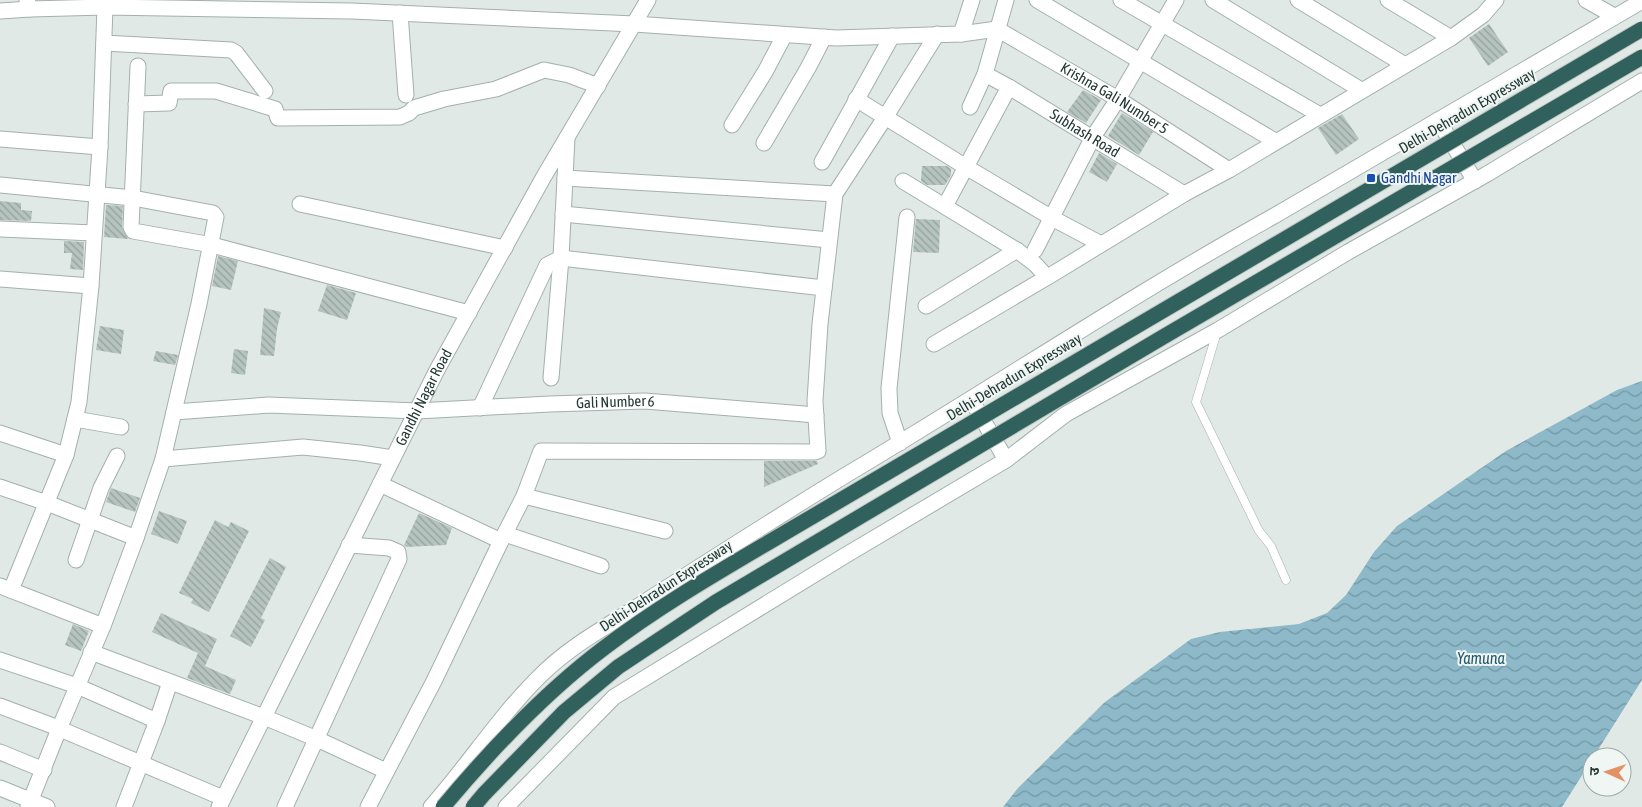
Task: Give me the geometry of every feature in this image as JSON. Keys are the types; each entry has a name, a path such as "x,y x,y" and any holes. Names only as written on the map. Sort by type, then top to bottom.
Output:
{"highway":[{"name":"Delhi-Dehradun Expressway","path":"443,807 467,778 548,695 603,648 704,581 1642,29"},
{"path":"474,807 484,794 564,712 618,667 647,646 716,602 1155,342 1642,57"}],"street":[{"name":"Gandhi Nagar Road","path":"221,803 393,458 469,313 567,138 648,0"},
{"path":"961,34 972,0"},
{"path":"970,107 985,74 1006,0"},
{"path":"1037,0 1275,142"},
{"path":"1121,0 1320,115"},
{"path":"1035,250 1094,137 1176,0"},
{"path":"1213,0 1362,90"},
{"path":"1298,0 1405,65"},
{"path":"1388,0 1451,38"},
{"path":"934,344 1047,278 1184,194 1451,38 1483,15 1496,0"},
{"path":"1586,0 1614,16"},
{"path":"431,807 504,716 541,674 574,646 764,525 1214,249 1274,216 1642,1"},
{"path":"0,11 28,4 111,4 400,13 634,24 824,38 961,34 998,29"},
{"path":"103,626 5,588 47,502 66,455 75,419 91,286 100,147 104,43 111,4"},
{"path":"400,13 406,95"},
{"name":"Krishna Gali Number 5","path":"998,29 1118,98 1228,170"},
{"path":"368,807 434,682 524,496 541,451 815,452 818,448 816,415 820,324 834,194 886,116 937,34"},
{"path":"732,126 765,72 784,36"},
{"path":"822,162 892,36"},
{"path":"764,143 824,38"},
{"path":"104,43 232,50 265,91"},
{"path":"138,66 131,227 134,231 212,245 469,313"},
{"path":"136,104 169,103 171,91 216,91 275,110 278,118 400,117 409,113 414,108 444,99 496,89 544,70 569,75 598,86"},
{"name":"Subhash Road","path":"985,74 1094,137 1184,194"},
{"path":"506,807 614,697 1006,460 1066,414 1218,330 1348,252 1475,181 1642,81"},
{"path":"946,206 1009,87"},
{"path":"856,99 1052,218 1101,244"},
{"path":"1438,120 1475,181"},
{"path":"551,378 561,258 567,138"},
{"path":"0,139 100,147"},
{"path":"566,178 834,194"},
{"path":"903,181 1017,250 1035,264 1047,278"},
{"path":"0,185 96,193 216,214 212,245 163,460 103,626 30,803"},
{"path":"300,204 505,248"},
{"path":"563,214 829,240"},
{"path":"900,443 890,413 889,388 907,217"},
{"path":"0,230 94,233"},
{"path":"926,306 1017,250"},
{"path":"480,408 547,265 561,258 824,288"},
{"path":"0,279 91,286"},
{"path":"971,399 1006,460"},
{"name":"Gali Number 6","path":"174,412 269,405 417,412 550,404 645,401 816,415"},
{"path":"75,419 121,427"},
{"path":"0,433 66,455"},
{"path":"163,460 303,447 393,458"},
{"path":"76,560 101,488 117,456"},
{"path":"380,484 503,538 601,566"},
{"path":"0,487 47,502 136,538"},
{"path":"524,496 665,531"},
{"path":"285,807 400,555 396,550 389,548 350,545"},
{"path":"91,652 264,717 386,771"},
{"path":"0,660 77,686 157,721"},
{"path":"124,807 170,682"},
{"path":"0,706 141,763 221,803"},
{"path":"0,752 44,770"},
{"path":"0,788 30,803 47,807"}],"lane":[{"path":"1218,330 1196,402 1259,532 1271,546 1286,580"}],"water":[{"name":"Yamuna","path":"1642,381 1642,680 1600,747 1582,747 1582,775 1562,807 1003,807 1018,788 1105,702 1191,639 1220,632 1299,624 1327,613 1346,595 1374,552 1397,526 1506,451 1617,390"}],"building":[{"path":"1489,24 1508,52 1488,66 1469,38"},
{"path":"1083,90 1101,100 1086,123 1067,112"},
{"path":"1122,113 1153,132 1139,155 1108,136"},
{"path":"1342,114 1359,139 1336,155 1318,128"},
{"path":"1099,153 1117,164 1107,182 1089,172"},
{"path":"922,166 947,166 951,169 951,175 945,185 927,185 921,181"},
{"path":"0,201 21,203 21,210 32,211 31,221 0,220"},
{"path":"106,205 123,206 122,227 128,239 104,237"},
{"path":"916,219 940,220 939,253 913,252"},
{"path":"64,241 84,242 83,270 70,269 72,253 64,253"},
{"path":"218,256 238,261 231,290 212,286"},
{"path":"327,285 356,293 347,320 318,311"},
{"path":"264,308 281,312 274,356 260,355"},
{"path":"100,326 124,330 121,354 96,350"},
{"path":"234,349 248,351 245,375 231,373"},
{"path":"156,351 178,355 175,365 153,361"},
{"path":"764,461 817,461 818,464 764,487"},
{"path":"111,488 140,498 135,512 106,502"},
{"path":"159,511 187,521 178,544 151,534"},
{"path":"419,513 452,528 446,545 406,547 404,545"},
{"path":"215,520 228,527 231,522 249,531 209,612 191,603 193,599 179,593"},
{"path":"270,558 286,567 261,618 265,620 251,647 230,636"},
{"path":"161,613 217,639 205,666 236,680 230,694 187,678 198,653 152,632"},
{"path":"73,624 89,631 81,651 65,645"}],"place":[{"name":"Gandhi Nagar","path":"1371,178"}]}
